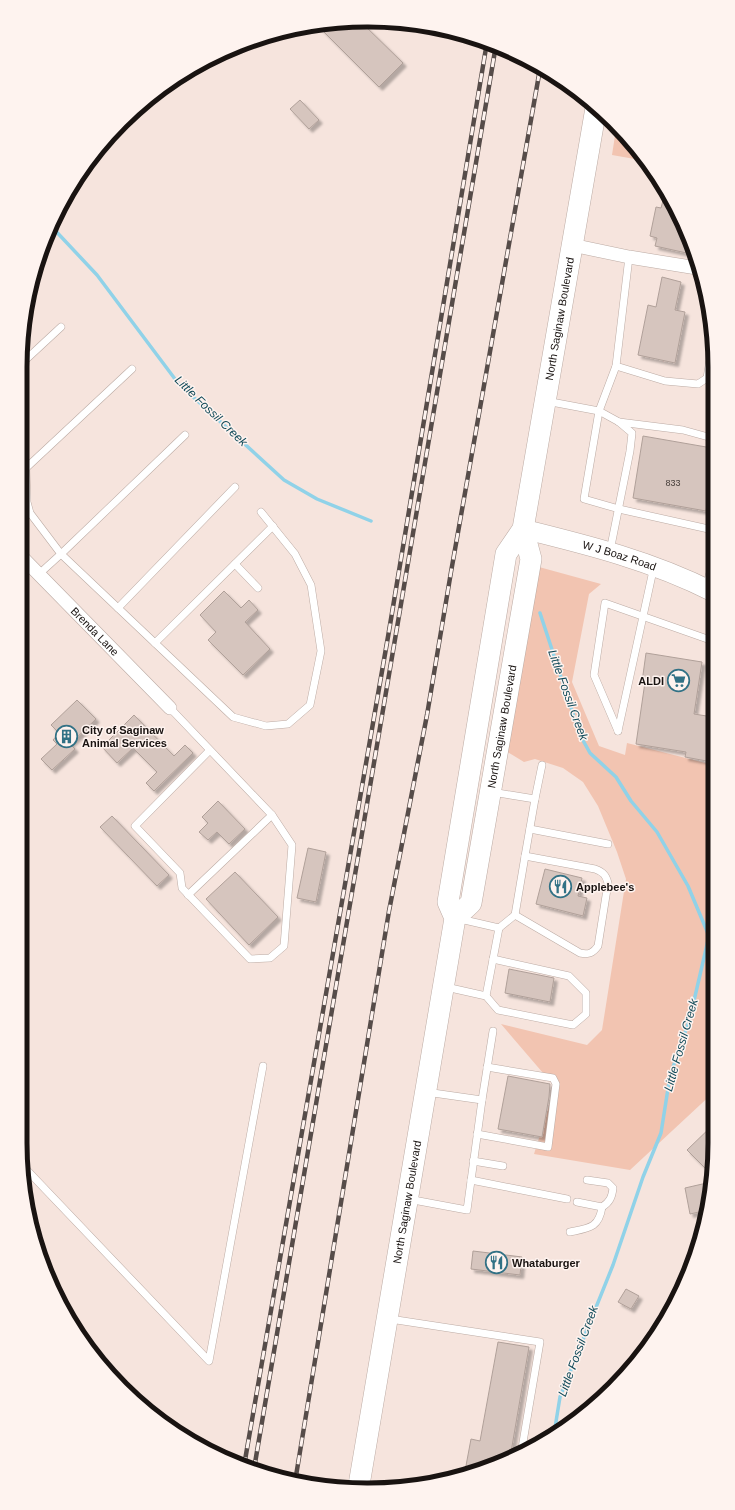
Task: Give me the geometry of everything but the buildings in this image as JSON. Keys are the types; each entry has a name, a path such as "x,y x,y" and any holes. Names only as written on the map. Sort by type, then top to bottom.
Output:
{"main road":[{"name":"North Saginaw Boulevard","path":"359,1483 444,987 454,918 448,902 506,554 522,529 595,114"},
{"name":"North Saginaw Boulevard","path":"454,918 471,903 491,791 531,559 522,529"},
{"name":"W J Boaz Road","path":"522,529 610,551 654,566 708,589"}],"street":[{"path":"572,245 630,257 693,267"},
{"name":"Brenda Lane","path":"27,563 170,708"}],"lane":[{"path":"630,257 616,366 599,411 584,499 619,509 708,529"},
{"path":"27,358 61,327"},
{"path":"616,366 665,380 698,384 707,378 708,372"},
{"path":"27,467 132,369"},
{"path":"544,401 599,411 619,422 632,433 630,451 610,551"},
{"path":"619,422 683,430 708,437"},
{"path":"38,574 61,554 185,435"},
{"path":"118,608 236,487"},
{"path":"27,502 30,513 61,554 155,643 233,716 266,726 288,724 310,705 321,651 311,585 295,554 260,512"},
{"path":"155,643 272,526"},
{"path":"235,564 258,588"},
{"path":"654,566 642,616 618,731 594,675 605,603 642,616 708,639"},
{"path":"170,708 210,750 272,816 292,846 284,946 270,958 250,959 188,895 182,888 180,873 135,826 210,750"},
{"path":"486,996 499,928 515,915 542,765"},
{"path":"491,791 535,799"},
{"path":"188,895 272,816"},
{"path":"530,829 608,844"},
{"path":"515,915 580,953 588,955 594,952 598,946 608,883 602,872 595,869 525,856"},
{"path":"454,918 499,928"},
{"path":"444,987 486,996 498,1010 573,1025 586,1014 586,993 569,976 493,959"},
{"path":"408,1199 467,1210 482,1100 494,1031"},
{"path":"29,1171 209,1361 263,1066"},
{"path":"477,1134 548,1147 556,1084 553,1078 487,1067"},
{"path":"426,1092 482,1100"},
{"path":"474,1161 503,1166"},
{"path":"471,1180 567,1199"},
{"path":"577,1202 602,1207 608,1203 612,1196 613,1188 608,1183 587,1180"},
{"path":"570,1232 588,1228 596,1224 601,1216 602,1207"},
{"path":"388,1318 540,1342 522,1446"}],"shaded area":[{"path":"615,134 638,160 612,155"},
{"path":"539,567 601,584 589,594 572,682 599,746 625,755 627,743 708,764 708,1098 630,1170 534,1154 555,1087 501,1024 587,1045 602,1030 626,879 617,852 598,806 583,782 563,768 535,759 524,762 506,751"}],"waterway":[{"name":"Little Fossil Creek","path":"56,231 97,275 178,383 284,480 317,499 371,521"},
{"name":"Little Fossil Creek","path":"540,613 580,735 590,753 616,777 631,801 657,832 688,886 708,934"},
{"name":"Little Fossil Creek","path":"555,1427 560,1397 613,1265 643,1177 661,1133 670,1076 690,1018 708,940"}],"railway":[{"path":"245,1460 389,631 486,48"},
{"path":"255,1464 495,52"},
{"path":"296,1475 389,911 427,715 539,74"}],"place":[{"name":"ALDI","path":"679,681"},
{"name":"City of Saginaw Animal Services","path":"67,736"},
{"name":"Applebee's","path":"560,887"},
{"name":"Whataburger","path":"497,1263"}]}
